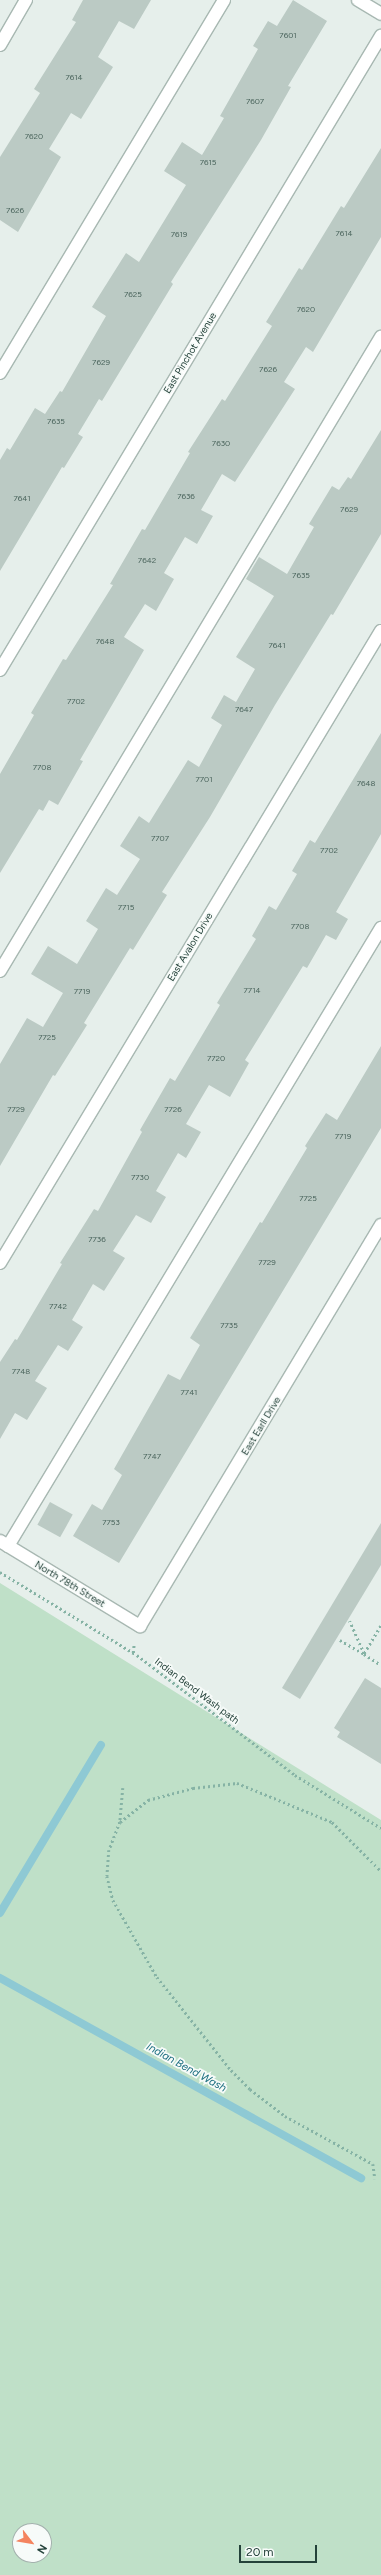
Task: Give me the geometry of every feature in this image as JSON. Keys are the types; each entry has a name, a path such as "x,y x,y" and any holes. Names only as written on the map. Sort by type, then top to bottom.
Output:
{"street":[{"path":"0,45 26,0"},
{"path":"0,373 224,0"},
{"path":"358,0 381,14"},
{"name":"East Pinchot Avenue","path":"0,670 381,36"},
{"path":"0,971 381,337"},
{"name":"East Avalon Drive","path":"0,1263 381,632"},
{"path":"4,1544 381,928"},
{"name":"East Earll Drive","path":"140,1626 381,1224"},
{"name":"North 78th Street","path":"4,1544 140,1626"}],"path":[{"name":"Indian Bend Wash path","path":"0,1572 137,1656 295,1774 381,1828"},
{"path":"349,1621 364,1654"},
{"path":"364,1654 381,1626"},
{"path":"340,1640 381,1665"},
{"path":"120,1822 148,1800 193,1788 237,1783 332,1822 381,1871"},
{"path":"123,1788 120,1822 109,1850 107,1876 113,1900 157,1977 231,2070 250,2089 285,2116 373,2164 375,2180"}],"green space":[{"path":"0,1583 381,1820 381,2575 0,2575"}],"building":[{"path":"83,0 151,0 134,29 119,21 98,57 113,67 81,119 71,113 49,149 61,157 18,232 0,220 0,157 40,93 34,89 76,22 72,20"},
{"path":"293,0 327,21 288,86 291,87 261,140 171,282 173,284 102,401 99,399 78,434 83,437 64,468 62,467 0,571 0,460 7,448 10,450 35,408 45,414 60,391 62,392 106,316 92,307 126,253 139,262 186,185 164,171 182,142 202,155 224,118 220,116 258,49 253,46 268,21 277,26"},
{"path":"381,148 381,237 313,352 306,347 284,382 295,389 235,482 222,474 201,510 213,516 197,544 185,537 164,573 174,579 156,611 145,604 124,637 144,650 80,760 83,761 58,805 49,800 43,811 39,809 0,873 0,774 34,715 31,713 63,659 66,660 113,585 110,584 142,529 145,530 190,453 188,452 222,399 225,401 272,326 266,322 299,268 302,270 341,206 344,208"},
{"path":"381,430 381,534 333,615 331,614 275,705 210,817 162,892 167,895 133,950 130,948 84,1023 87,1025 55,1076 53,1075 0,1166 0,1064 27,1018 43,1027 63,993 31,974 48,946 77,964 98,929 86,921 106,888 117,895 140,859 120,846 139,816 149,823 188,760 199,767 222,725 211,718 224,695 236,702 255,669 236,657 274,596 246,579 259,557 287,574 314,527 309,524 332,486 339,490 348,477 351,479"},
{"path":"381,733 381,834 336,912 348,919 336,940 326,935 307,968 303,966 245,1060 249,1063 230,1097 209,1085 186,1124 201,1132 186,1158 178,1153 156,1191 166,1197 151,1223 136,1215 113,1251 125,1258 104,1291 93,1284 72,1320 83,1327 68,1351 58,1345 35,1381 47,1388 27,1420 15,1413 0,1439 0,1362 15,1339 17,1340 62,1264 60,1263 94,1209 98,1211 142,1132 140,1130 170,1078 175,1081 220,1005 217,1003 256,939 252,936 269,906 276,910 297,874 292,871 310,840 315,843"},
{"path":"381,1046 381,1128 119,1563 73,1536 92,1504 102,1510 122,1475 114,1469 168,1374 180,1380 200,1345 190,1338 260,1222 262,1223 307,1148 305,1146 326,1113 337,1120"},
{"path":"50,1502 73,1515 60,1537 37,1525"},
{"path":"381,1523 381,1565 300,1699 282,1688"},
{"path":"365,1678 381,1688 381,1764 337,1737 340,1732 334,1728"}],"waterway":[{"path":"0,1913 101,1745"},
{"name":"Indian Bend Wash","path":"0,1978 361,2178"}]}
